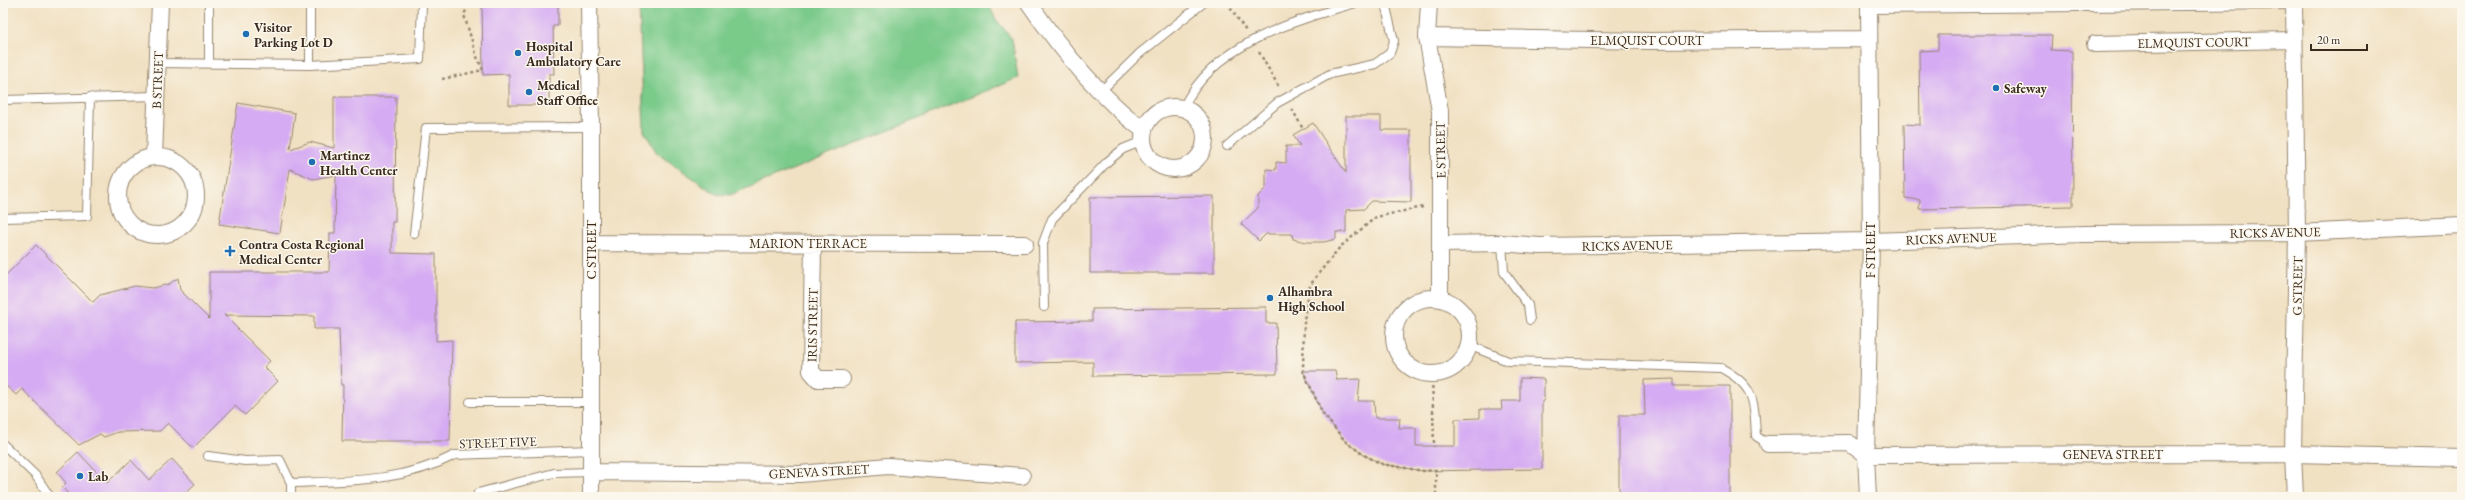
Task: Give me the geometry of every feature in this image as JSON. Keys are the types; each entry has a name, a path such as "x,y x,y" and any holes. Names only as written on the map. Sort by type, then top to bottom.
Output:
{"street":[{"name":"B STREET","path":"154,156 160,3"},
{"name":"C STREET","path":"589,3 592,127 591,497"},
{"path":"1028,3 1052,38 1100,92 1143,136"},
{"name":"E STREET","path":"1429,3 1427,37 1440,111 1440,298"},
{"name":"G STREET","path":"2294,4 2293,40 2298,233 2293,454 2296,497"},
{"name":"F STREET","path":"1868,497 1866,455 1871,241 1868,38 1869,6"},
{"name":"ELMQUIST COURT","path":"1427,37 1650,40 1868,38"},
{"name":"ELMQUIST COURT","path":"2096,44 2293,40"},
{"path":"1173,107 1183,108 1192,113 1199,120 1204,130 1204,145 1197,159 1179,169 1164,168 1151,160 1145,151 1143,136 1154,114 1173,107"},
{"path":"154,156 170,158 183,166 192,178 196,193 195,208 187,221 175,231 160,235 145,233 132,226 122,213 118,198 120,183 128,170 140,160 154,156"},
{"name":"RICKS AVENUE","path":"1441,244 1502,243 1539,246 1871,241 2084,234 2298,233 2462,225"},
{"name":"MARION TERRACE","path":"591,243 1025,244"},
{"name":"IRIS STREET","path":"813,244 811,371 818,379 842,379"},
{"path":"1428,297 1440,298 1450,302 1464,314 1470,333 1469,345 1457,364 1448,370 1432,374 1416,371 1405,363 1395,345 1394,335 1398,320 1407,306 1428,297"},
{"path":"1768,444 1849,443 1866,455"},
{"name":"GENEVA STREET","path":"1866,455 2293,454 2462,458"},
{"name":"GENEVA STREET","path":"591,472 800,474 888,466 1022,476"}],"lane":[{"path":"209,3 209,63"},
{"path":"310,3 310,65"},
{"path":"158,63 310,65 420,59 422,3"},
{"path":"1100,92 1150,45 1203,3"},
{"path":"1183,108 1190,92 1221,60 1253,42 1298,20 1356,3"},
{"path":"1227,146 1258,118 1286,99 1330,74 1375,64 1390,54 1394,42 1385,3"},
{"path":"1869,6 2294,4"},
{"path":"3,100 156,96"},
{"path":"3,218 87,216 90,98"},
{"path":"414,234 426,128 592,127"},
{"path":"1044,308 1043,243 1052,219 1123,149 1143,136"},
{"path":"1025,244 1043,243"},
{"path":"1502,243 1504,272 1528,305 1530,320"},
{"path":"1469,345 1508,361 1722,368 1739,378 1750,392 1756,436 1768,444"},
{"path":"470,402 591,402"},
{"path":"3,444 36,476 50,497"},
{"name":"STREET FIVE","path":"291,483 385,479 436,465 455,455 591,450"},
{"path":"208,456 245,462 280,460 291,483 291,497"},
{"path":"478,493 554,473 591,472"}],"path":[{"path":"442,79 483,70 476,57 464,15 469,3"},
{"path":"1227,3 1253,42 1303,128"},
{"path":"1436,497 1436,470 1423,470 1382,464 1364,455 1346,442 1322,414 1303,371 1302,342 1310,286 1340,247 1376,217 1421,207 1441,210"},
{"path":"1432,374 1434,447"}],"green space":[{"path":"639,3 988,3 995,18 1012,39 1018,78 730,195 716,194 657,153 644,131"}],"building":[{"path":"482,3 558,3 558,26 553,26 554,74 549,74 549,105 509,105 509,74 483,75"},
{"name":"Safeway","path":"1938,35 2052,35 2051,50 2072,51 2073,206 1919,209 1920,200 1905,198 1904,124 1920,125 1919,51 1938,50"},
{"path":"334,97 396,97 395,222 392,222 392,253 436,254 436,341 452,340 450,441 342,441 343,385 341,385 339,329 314,329 314,316 224,315 270,361 264,367 278,381 245,415 235,406 193,448 168,423 160,431 118,432 104,437 100,434 79,445 22,389 16,395 3,383 3,278 36,245 93,302 100,295 135,286 153,288 169,284 178,278 180,290 209,319 209,272 329,272 330,233 335,233 336,175 313,179 290,169 280,233 219,224 238,103 295,113 290,149 310,142 334,148"},
{"path":"1346,116 1381,116 1381,130 1411,130 1411,202 1372,201 1364,209 1346,210 1346,232 1336,232 1336,239 1324,242 1306,242 1293,239 1292,234 1266,234 1259,241 1241,224 1258,208 1258,196 1266,188 1266,169 1276,170 1276,162 1286,163 1286,146 1300,146 1293,135 1313,123 1346,173"},
{"path":"1214,196 1214,273 1090,273 1090,197"},
{"path":"1266,307 1266,323 1276,323 1277,374 1093,376 1093,362 1015,363 1015,322 1092,321 1092,309"},
{"path":"1303,371 1335,371 1337,380 1360,379 1358,401 1374,401 1375,418 1400,418 1399,428 1416,428 1416,446 1455,446 1455,419 1480,418 1480,409 1502,409 1501,401 1520,401 1520,378 1544,379 1544,401 1542,401 1542,469 1423,471 1382,464 1364,455 1346,442 1323,414"},
{"path":"1674,379 1674,386 1730,386 1730,497 1619,497 1619,415 1645,415 1644,380"},
{"name":"Lab","path":"78,452 107,483 131,460 149,480 172,459 195,484 181,497 71,497 62,487 66,483 57,472"}],"place":[{"name":"Visitor Parking Lot D","path":"246,34"},
{"name":"Hospital Ambulatory Care","path":"518,53"},
{"name":"Safeway","path":"1996,88"},
{"name":"Medical Staff Office","path":"529,92"},
{"name":"Martinez Health Center","path":"312,162"},
{"name":"Contra Costa Regional Medical Center","path":"230,251"},
{"name":"Alhambra High School","path":"1270,298"},
{"name":"Lab","path":"80,476"}]}
